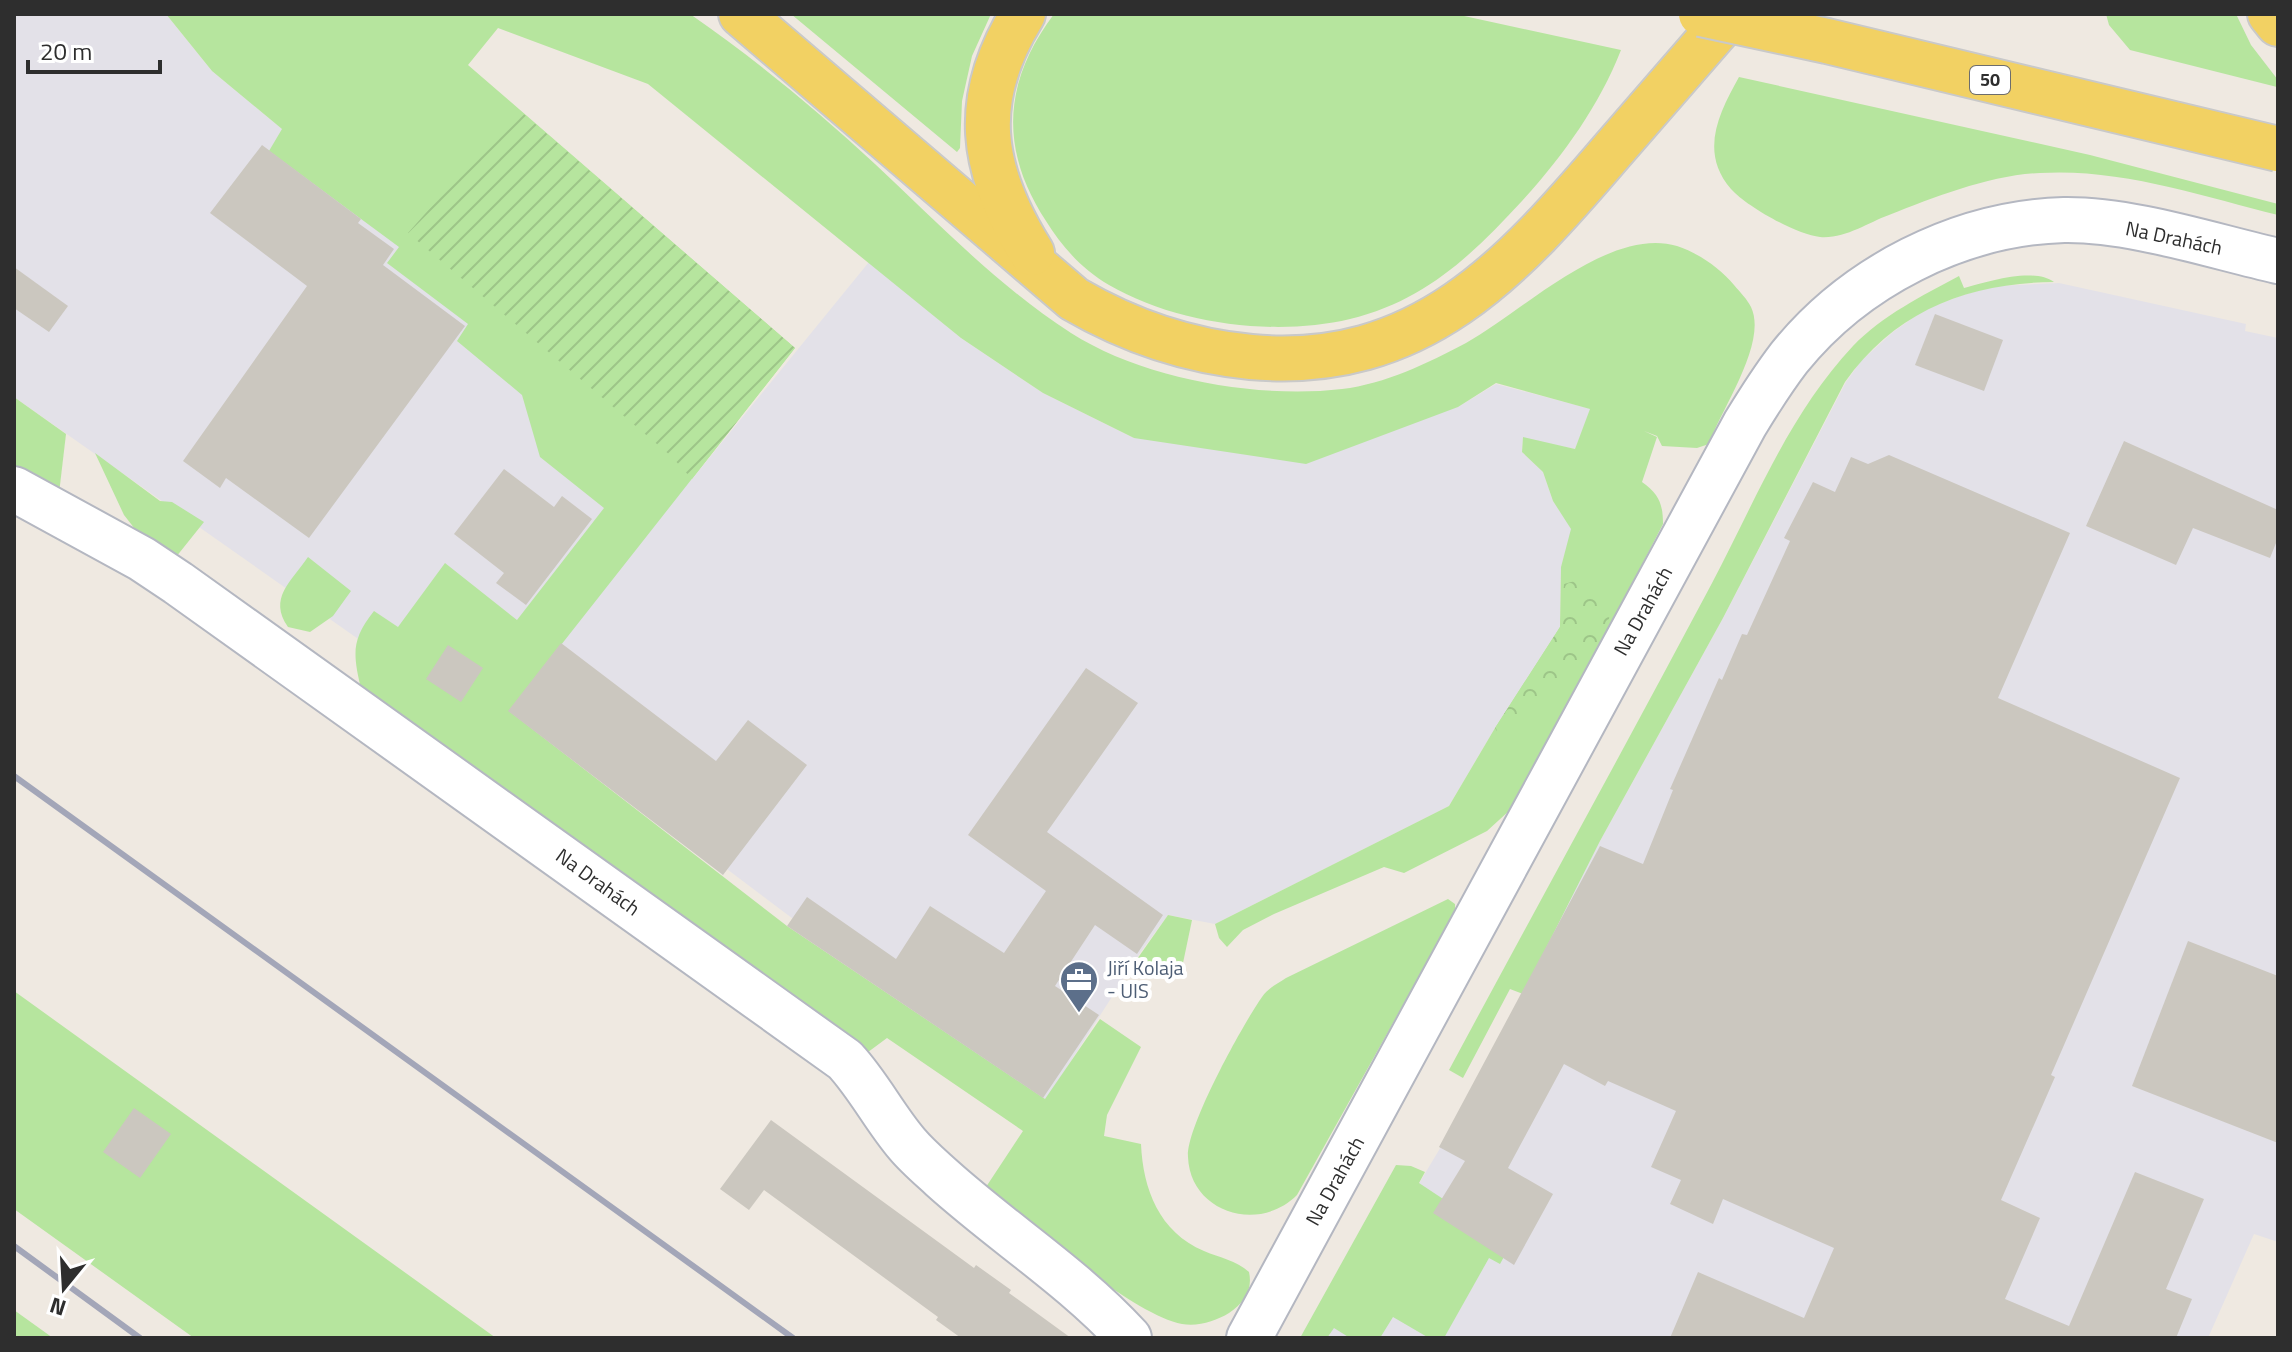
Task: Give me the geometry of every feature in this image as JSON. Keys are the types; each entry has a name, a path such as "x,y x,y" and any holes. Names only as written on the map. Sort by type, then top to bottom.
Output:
{"main road":[{"path":"741,14 1074,299 1109,320 1168,341 1262,358 1341,354 1381,344 1443,314 1513,259 1560,212 1731,14"},
{"path":"1023,14 1009,37 991,82 987,107 988,141 1005,203 1018,231 1048,279"},
{"name":"50","path":"1701,14 1827,41 2278,149"},
{"path":"2270,14 2278,24"}],"street":[{"name":"Na Drahách","path":"1249,1338 1745,424 1790,357 1811,334 1851,298 1894,268 1942,247 2006,228 2064,220 2090,222 2137,228 2278,261"},
{"name":"Na Drahách","path":"14,489 142,559 191,592 845,1060 867,1085 909,1146 944,1180 1048,1262 1129,1338"}],"shaded area":[{"path":"14,14 166,14 212,71 408,233 692,479 869,262 961,338 1043,393 1134,438 1458,407 1496,384 1591,409 1575,449 1523,438 1522,452 1543,472 1553,501 1572,529 1561,567 1560,627 1449,806 1215,924 1168,915 1140,953 1046,1100 954,1040 513,708 492,733 14,397"},
{"path":"2059,283 2246,324 2245,331 2278,338 2278,1242 2254,1234 2208,1338 1327,1338 1470,1098 1600,841 1723,618 1846,382 1861,361 1893,332 1924,310 1996,286"}],"green space":[{"path":"166,14 690,14 808,105 969,253 1044,315 1100,349 1132,363 1202,382 1274,391 1342,389 1374,383 1466,343 1539,293 1595,260 1623,248 1651,243 1677,246 1701,257 1722,273 1743,296 1751,307 1755,322 1753,339 1741,376 1709,444 1697,448 1662,446 1657,436 1644,431 1657,437 1642,482 1659,500 1663,524 1549,745 1510,810 1487,831 1404,873 1384,867 1274,914 1243,930 1227,947 1219,938 1215,924 1449,806 1560,627 1561,567 1571,529 1553,501 1543,472 1522,452 1523,437 1575,449 1590,409 1496,383 1458,407 1306,464 1134,438 1043,393 961,338 648,84 498,28 468,65 795,348 509,711 787,926 1045,1099 1100,1019 1141,1047 1107,1115 1104,1136 1141,1144 1150,1193 1175,1233 1188,1243 1249,1272 1248,1290 1234,1309 1207,1323 1182,1324 1136,1304 1109,1286 986,1187 1023,1131 887,1038 860,1058 361,689 356,648 361,630 374,611 398,627 445,563 517,620 604,508 540,457 522,395 457,341 468,324 387,263 399,247 269,151 282,129 212,71"},
{"path":"791,14 991,14 972,56 962,101 960,148 957,152"},
{"path":"1054,14 1455,14 1621,50 1591,111 1552,166 1503,221 1445,274 1401,301 1350,319 1290,327 1258,326 1195,318 1136,298 1090,272 1052,231 1020,168 1014,142 1013,116 1025,65 1037,39"},
{"path":"2106,14 2236,14 2251,45 2278,80 2277,87 2130,50 2109,25"},
{"path":"1739,77 2090,155 2278,204 2278,215 2130,179 2040,173 1963,188 1838,236 1810,235 1772,219 1748,203 1731,189 1721,175 1714,147 1716,133 1725,104"},
{"path":"518,109 795,348 692,479 671,456 408,233"},
{"path":"1959,276 1964,288 2022,276 2054,282 1993,288 1937,305 1887,336 1845,382 1723,618 1600,841 1523,994 1510,989 1463,1078 1449,1070 1679,646 1791,430 1830,372 1865,335 1903,307"},
{"path":"14,397 66,434 58,502 14,476"},
{"path":"95,453 160,501 172,502 204,522 176,557 153,552 124,515"},
{"path":"308,557 351,591 333,616 310,632 288,627 280,607 284,590"},
{"path":"1582,579 1611,597 1608,630 1592,663 1542,697 1510,737 1501,738 1495,728 1560,627 1564,584"},
{"path":"1448,899 1455,904 1455,912 1297,1195 1281,1207 1246,1215 1213,1203 1200,1192 1192,1176 1188,1157 1190,1143 1217,1076 1264,994 1286,978"},
{"path":"1168,915 1192,920 1178,974 1135,962"},
{"path":"14,991 496,1338 194,1338 14,1209"},
{"path":"1396,1165 1411,1166 1425,1172 1419,1183 1511,1244 1500,1264 1489,1258 1444,1338 1429,1338 1393,1317 1380,1338 1350,1338 1334,1328 1327,1338 1300,1338"},
{"path":"14,1310 53,1338 14,1338"}],"building":[{"path":"262,145 361,219 358,223 394,249 383,265 465,326 309,538 226,478 220,488 183,461 307,286 210,213"},
{"path":"14,267 68,306 49,332 14,308"},
{"path":"1935,314 2003,340 1984,391 1915,365"},
{"path":"2124,441 2278,510 2278,538 2270,558 2193,528 2176,565 2086,526"},
{"path":"1889,455 2070,533 1998,698 2180,778 2051,1075 2055,1077 2001,1200 2040,1218 2005,1299 2069,1326 2135,1172 2204,1199 2166,1289 2192,1299 2176,1338 1670,1338 1698,1272 1804,1318 1834,1248 1723,1199 1713,1224 1670,1204 1681,1180 1651,1167 1676,1111 1608,1081 1605,1086 1564,1064 1508,1168 1553,1194 1514,1265 1433,1213 1465,1161 1439,1147 1600,846 1643,864 1673,790 1670,789 1719,678 1722,680 1742,634 1747,635 1790,541 1784,538 1813,482 1835,492 1851,457 1868,464"},
{"path":"504,469 554,507 562,496 592,519 526,605 496,583 504,573 454,534"},
{"path":"561,643 716,761 748,720 807,765 723,875 508,711"},
{"path":"448,645 483,668 461,702 426,679"},
{"path":"1086,668 1138,703 1047,832 1163,915 1137,954 1095,925 1055,986 1099,1015 1043,1098 787,926 807,897 896,959 930,906 1004,953 1046,891 968,835"},
{"path":"2188,941 2278,976 2278,1143 2132,1086"},
{"path":"134,1108 171,1134 140,1178 103,1152"},
{"path":"771,1120 974,1268 976,1265 1011,1290 1009,1293 1071,1338 961,1338 936,1320 938,1317 764,1190 749,1210 720,1189"}],"railway":[{"path":"14,776 793,1338"},
{"path":"14,1246 140,1338"}],"place":[{"name":"Jiří Kolaja - UIS","path":"1079,1014"}]}
